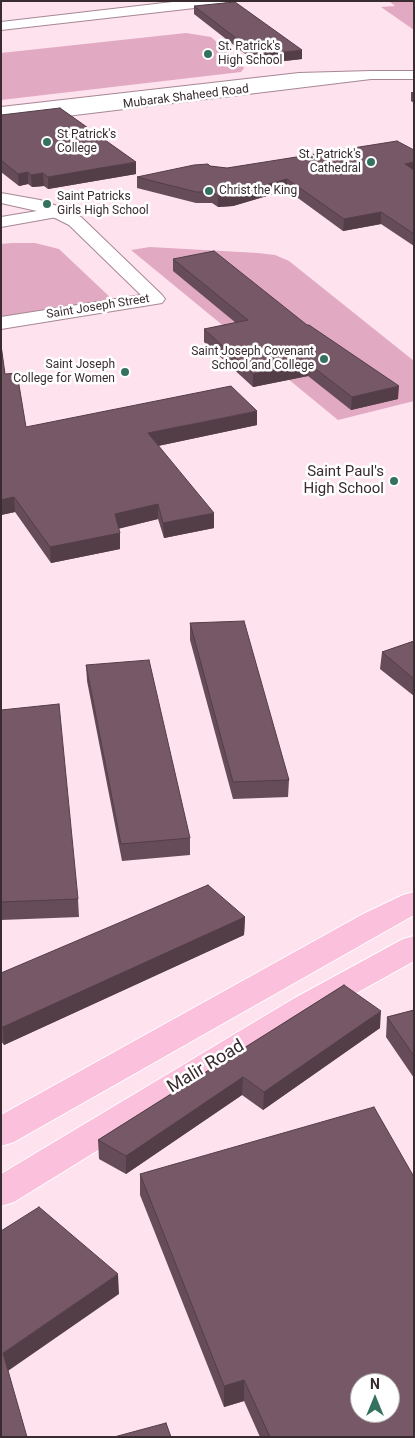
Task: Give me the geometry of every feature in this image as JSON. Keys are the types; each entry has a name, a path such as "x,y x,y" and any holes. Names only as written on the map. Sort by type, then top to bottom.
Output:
{"main road":[{"path":"1,1132 374,922 414,902"},
{"name":"Malir Road","path":"1,1192 305,1007 414,947"}],"street":[{"path":"1,26 221,1"},
{"name":"Mubarak Shaheed Road","path":"1,112 299,77 414,74"},
{"name":"Mubarak Shaheed Road","path":"1,119 371,75"},
{"path":"1,198 34,204 57,212"},
{"path":"1,222 57,212"},
{"name":"Saint Joseph Street","path":"1,322 156,299 75,221 57,212"}],"shaded area":[{"path":"389,1 414,1 414,30 381,7 395,6"},
{"path":"186,33 211,37 242,64 244,68 241,72 1,100 1,53"},
{"path":"35,243 59,249 113,300 1,317 1,244"},
{"path":"150,247 258,253 275,255 289,261 414,361 414,401 338,420 131,250"}],"building":[{"path":"235,2 302,50 258,55 194,6"},
{"name":"St Patrick's College","path":"60,108 136,162 48,177 43,173 31,175 28,172 18,174 1,160 1,115"},
{"path":"397,141 414,150 414,162 405,164 414,170 414,234 381,212 344,219 287,179 233,194 218,196 212,192 196,192 137,177 194,165 208,164 210,166 227,168"},
{"path":"214,251 307,325 399,386 352,397 308,363 253,374 204,329 248,320 173,259"},
{"path":"1,345 5,374 17,373 26,427 231,386 257,411 148,433 214,513 163,523 158,504 115,514 120,533 50,547 14,497 1,500"},
{"path":"244,621 289,780 233,782 190,623"},
{"path":"414,641 414,679 382,652"},
{"path":"149,660 190,838 121,844 86,665"},
{"path":"59,704 78,899 1,902 1,710"},
{"path":"208,885 245,917 3,1027 1,1025 1,973"},
{"path":"344,985 381,1011 264,1092 243,1077 126,1156 98,1140"},
{"path":"414,1010 414,1056 387,1017"},
{"path":"374,1107 414,1177 414,1437 270,1437 244,1380 224,1386 140,1174"},
{"path":"39,1207 118,1274 3,1353 27,1437 1,1437 1,1231"},
{"path":"166,1423 171,1437 114,1437"}],"place":[{"name":"St. Patrick's High School","path":"208,54"},
{"name":"St Patrick's College","path":"47,142"},
{"name":"St. Patrick's Cathedral","path":"371,162"},
{"name":"Christ the King","path":"209,191"},
{"name":"Saint Patricks Girls High School","path":"47,204"},
{"name":"Saint Joseph Covenant School and College","path":"324,359"},
{"name":"Saint Joseph College for Women","path":"125,372"},
{"name":"Saint Paul's High School","path":"394,481"}]}
